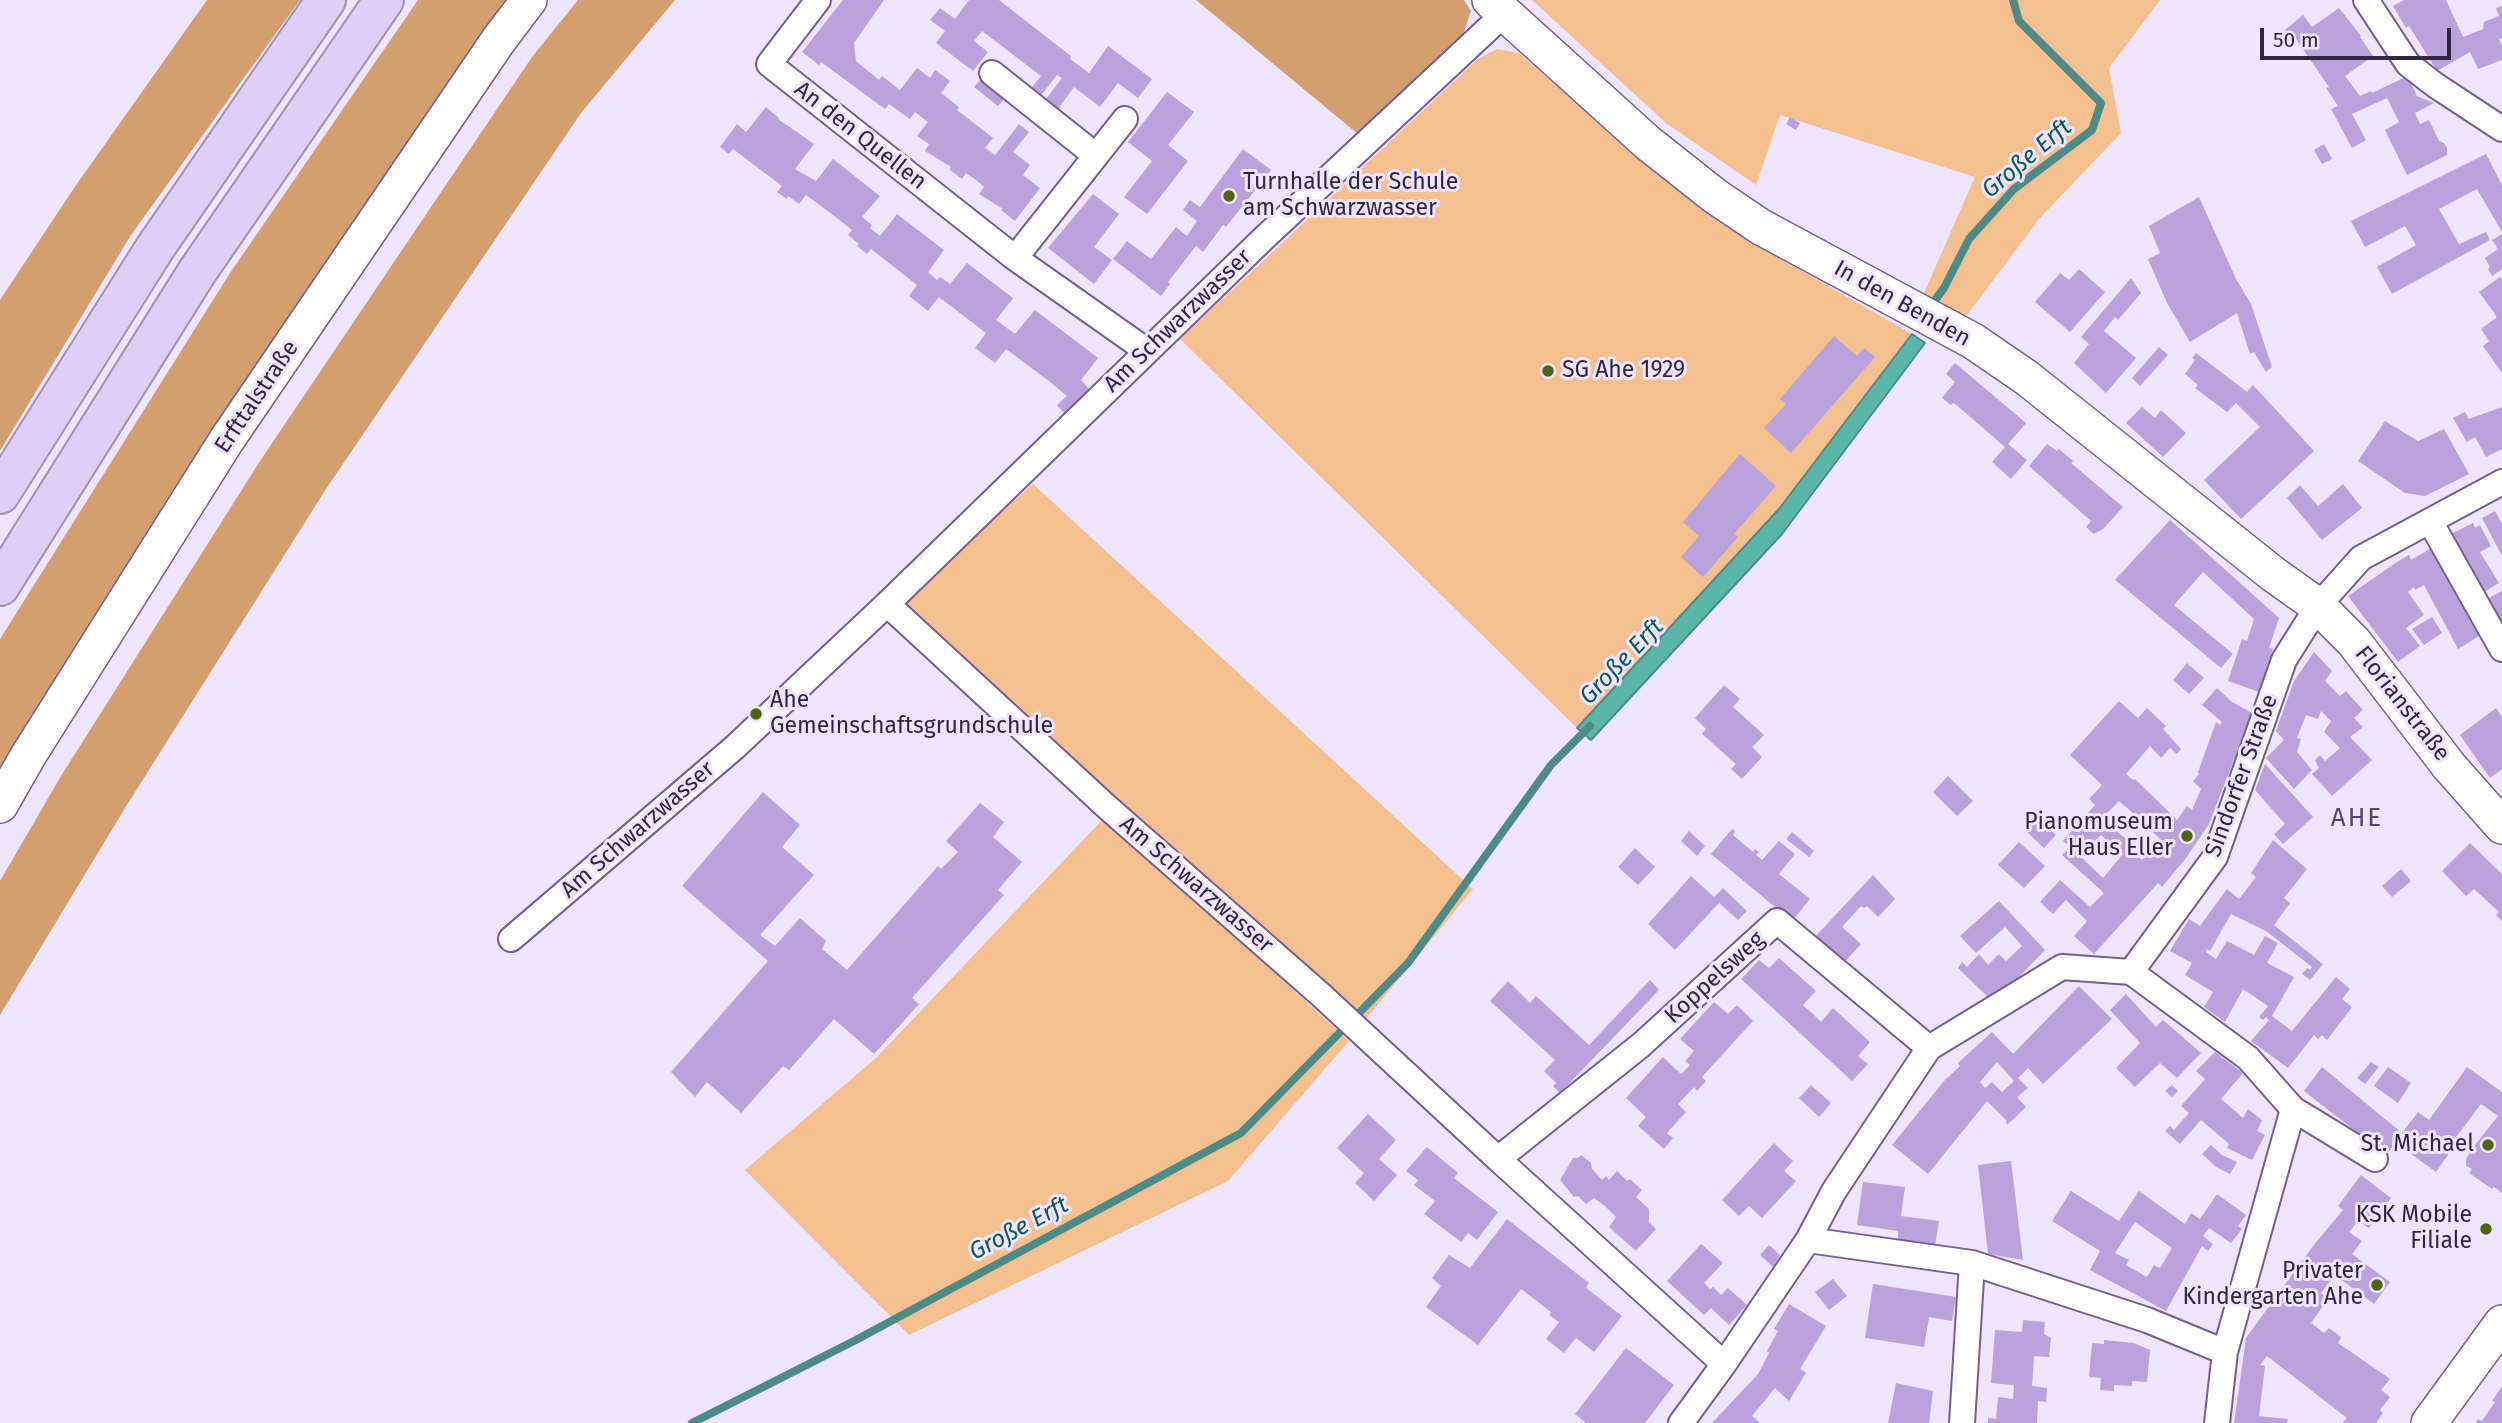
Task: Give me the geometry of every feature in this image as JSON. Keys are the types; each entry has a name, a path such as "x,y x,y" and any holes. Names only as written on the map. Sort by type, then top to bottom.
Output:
{"highway":[{"path":"0,494 155,248 326,0"},
{"path":"0,586 197,272 384,0"}],"street":[{"name":"Erfttalstraße","path":"0,805 226,441 498,41 529,0"},
{"name":"An den Quellen","path":"818,0 769,64 1015,258 1147,351"},
{"path":"2366,0 2408,64 2502,129"},
{"name":"Am Schwarzwasser","path":"511,939 734,747 887,604 1498,6"},
{"name":"In den Benden","path":"1498,6 1648,143 1716,196 1761,227 1973,341 2016,371 2273,574 2318,606"},
{"path":"992,73 1096,155"},
{"path":"1015,258 1125,118"},
{"name":"Sindorfer Straße","path":"2131,972 2215,858 2284,660 2318,606 2361,558 2431,523 2502,482"},
{"path":"2431,523 2502,649"},
{"name":"Am Schwarzwasser","path":"887,604 1107,807 1321,995 1498,1159"},
{"name":"Florianstraße","path":"2318,606 2354,642 2496,808"},
{"name":"Koppelsweg","path":"1498,1159 1641,1045 1777,921 1929,1048"},
{"path":"1681,1423 1808,1240 1834,1191 1929,1048 2062,967 2131,972 2248,1058 2293,1109 2375,1159"},
{"path":"2217,1423 2225,1352 2293,1109"},
{"path":"1498,1159 1724,1364"},
{"path":"1808,1240 1972,1264 2147,1320 2225,1352"},
{"path":"1962,1423 1972,1264"},
{"path":"2429,1423 2502,1323"}],"shaded area":[{"path":"207,0 300,0 131,235 0,451 0,300 74,188"},
{"path":"418,0 508,0 0,772 0,639 230,273"},
{"path":"578,0 675,0 581,113 326,489 125,808 0,1015 0,881 61,776 260,461 532,57"},
{"path":"1196,0 1464,0 1471,11 1460,43 1358,134"},
{"path":"1532,0 2160,0 2109,68 2121,133 2039,219 1964,319 1924,293 1975,177 1780,115 1756,185 1666,123"},
{"name":"SG Ahe 1929","path":"1497,49 1519,53 1643,161 1760,247 1912,334 1779,509 1577,728 1180,339 1478,59"},
{"path":"1912,334 1925,343 1782,534 1591,740 1577,728 1779,509"},
{"path":"1033,484 1473,889 1365,1020 896,606"},
{"path":"1105,817 1349,1041 1228,1181 909,1335 745,1170 876,1058"}],"building":[{"path":"843,0 884,0 854,43 856,61 879,80 882,76 900,90 917,68 930,78 935,70 950,81 941,93 959,107 957,110 993,138 985,148 995,155 1019,124 1029,132 1013,152 1030,165 1023,175 1040,188 1015,221 1001,210 1003,209 979,194 984,187 976,180 966,173 962,179 949,169 951,167 925,151 929,144 917,136 928,122 915,112 910,119 889,104 885,109 821,62 819,65 802,52"},
{"path":"969,0 999,0 1089,73 1108,46 1152,79 1138,98 1118,83 1100,107 1074,87 1058,109 1046,99 1062,78 1057,75 1039,98 1029,91 1041,76 982,31 974,41 988,52 973,71 936,43 945,31 930,20 940,8 955,19"},
{"path":"2404,0 2446,0 2463,37 2483,29 2484,22 2499,16 2496,8 2502,6 2502,38 2499,39 2502,60 2478,69 2470,52 2437,71 2393,6"},
{"path":"2339,8 2373,56 2345,76 2360,96 2408,76 2417,96 2434,103 2415,113 2420,124 2429,120 2439,141 2447,148 2447,155 2407,175 2385,130 2399,122 2387,98 2352,114 2366,140 2352,148 2331,109 2338,106 2326,88 2329,87 2296,39 2293,42 2285,30 2303,15 2312,27"},
{"path":"981,79 1006,97 998,106 974,87"},
{"path":"1167,92 1194,112 1168,145 1188,161 1147,214 1124,197 1152,161 1128,142"},
{"path":"766,107 778,119 814,144 795,169 816,181 833,159 880,196 862,217 872,225 870,228 880,236 897,214 944,250 928,272 937,280 940,277 950,284 967,263 1013,298 996,320 1015,334 1035,310 1098,358 1081,380 1091,391 1065,414 1057,405 1067,396 1050,382 1006,349 995,363 975,348 986,333 939,297 928,311 909,296 917,285 871,249 867,254 857,246 859,244 848,235 852,230 806,195 799,204 788,196 787,199 777,192 782,186 733,149 729,154 720,147 737,124 746,132"},
{"path":"1790,117 1800,123 1796,130 1786,124"},
{"path":"2324,144 2332,159 2322,164 2314,150"},
{"path":"1243,149 1271,170 1203,252 1196,246 1168,282 1170,284 1161,296 1113,259 1127,241 1151,259 1176,227 1187,236 1197,221 1183,210 1190,200 1200,207"},
{"path":"2486,154 2502,185 2502,232 2477,189 2439,209 2459,244 2486,232 2490,240 2392,294 2377,267 2416,245 2405,226 2365,247 2351,221"},
{"path":"1093,194 1119,214 1094,247 1112,260 1094,284 1048,248"},
{"path":"2199,197 2236,279 2251,304 2272,367 2266,372 2254,352 2250,354 2237,313 2190,342 2167,303 2148,259 2160,253 2149,226"},
{"path":"2502,234 2502,269 2492,276 2485,258 2498,249 2492,240"},
{"path":"2079,269 2105,292 2070,332 2035,302 2060,273 2069,280"},
{"path":"2500,277 2502,373 2483,346 2489,341 2481,329 2497,317 2479,292"},
{"path":"2131,278 2141,293 2118,320 2115,317 2104,331 2136,358 2106,393 2074,363 2089,344 2081,337"},
{"path":"1834,336 1857,356 1864,348 1875,357 1791,453 1764,428 1786,404 1780,399"},
{"path":"2159,347 2168,355 2140,386 2132,378"},
{"path":"2196,353 2247,392 2253,385 2314,451 2241,519 2204,480 2260,427 2236,403 2227,412 2195,388 2198,385 2185,374 2195,360 2192,358"},
{"path":"1955,363 2026,423 2008,444 2027,460 2011,479 1992,462 2005,447 1954,403 1951,405 1942,398 1955,382 1946,374"},
{"path":"2142,407 2155,418 2161,410 2186,433 2163,457 2126,423"},
{"path":"2502,407 2502,449 2486,457 2475,437 2467,442 2453,418 2465,412 2469,419"},
{"path":"2385,421 2418,441 2444,429 2469,474 2425,496 2405,493 2358,461"},
{"path":"2047,444 2057,451 2059,449 2073,461 2071,463 2123,507 2103,529 2094,534 2086,527 2091,521 2029,466"},
{"path":"1740,454 1776,486 1734,534 1738,537 1703,577 1681,557 1699,536 1683,522"},
{"path":"2343,484 2362,508 2322,540 2287,498 2300,485 2318,506"},
{"path":"2495,511 2502,524 2502,556 2482,518"},
{"path":"2170,520 2279,618 2269,648 2273,649 2259,692 2228,681 2242,639 2247,641 2254,619 2203,572 2174,605 2233,654 2221,668 2115,580"},
{"path":"2473,523 2475,528 2480,525 2491,546 2480,552 2499,583 2484,592 2449,535"},
{"path":"2433,547 2484,633 2458,649 2424,585 2415,590 2414,587 2408,592 2424,615 2406,628 2420,646 2398,662 2348,596 2409,555 2411,560"},
{"path":"2502,591 2502,625 2487,599"},
{"path":"2432,617 2442,633 2424,645 2412,629"},
{"path":"2314,652 2332,671 2325,681 2340,696 2346,691 2363,710 2354,718 2363,727 2350,737 2372,760 2332,796 2312,774 2319,768 2315,760 2320,755 2325,761 2340,748 2324,732 2331,721 2321,711 2318,719 2306,715 2297,738 2301,739 2297,752 2312,770 2294,789 2266,758 2284,740 2276,731 2294,681"},
{"path":"2187,663 2204,678 2189,694 2173,680"},
{"path":"1724,685 1740,699 1733,707 1764,735 1752,747 1762,757 1742,779 1731,769 1736,764 1702,734 1706,729 1695,718"},
{"path":"2217,688 2232,702 2252,713 2209,824 2162,887 2158,883 2094,954 2074,936 2087,921 2066,900 2053,914 2040,902 2060,880 2090,907 2104,893 2062,855 2070,847 2063,841 2095,805 2089,799 2102,785 2070,755 2119,701 2138,718 2147,708 2166,726 2163,729 2181,749 2177,754 2170,748 2161,758 2150,746 2126,774 2135,779 2177,820 2187,806 2192,810 2201,789 2193,781 2199,774 2216,722 2220,725 2222,722 2202,705","holes":["2119,801 2134,814 2129,820 2140,830 2145,825 2160,839 2142,860 2133,852 2137,848 2109,825 2113,821 2105,815","2101,835 2123,854 2103,878 2081,857"]},
{"path":"2496,708 2502,717 2502,769 2490,778 2460,735"},
{"path":"2265,764 2313,817 2283,844 2274,834 2285,824 2255,790"},
{"path":"1948,776 1973,801 1957,816 1933,792"},
{"path":"763,792 800,825 782,847 814,875 760,935 775,946 800,918 826,941 822,949 847,970 938,866 941,869 958,852 946,841 980,803 1004,822 993,837 1022,862 998,890 1004,895 912,998 919,1004 874,1054 834,1019 789,1070 783,1066 741,1113 707,1082 695,1097 671,1072 768,961 682,886"},
{"path":"2037,818 2056,835 2044,848 2025,830"},
{"path":"1732,829 1735,831 1733,835 1753,852 1755,849 1759,852 1756,855 1762,860 1779,841 1795,854 1779,874 1810,899 1792,921 1711,854"},
{"path":"1689,831 1705,846 1697,856 1681,841"},
{"path":"1792,832 1814,851 1809,857 1786,839"},
{"path":"2273,840 2307,869 2284,898 2290,903 2274,925 2323,964 2310,980 2302,974 2312,967 2266,931 2231,914 2210,951 2207,949 2206,952 2216,959 2227,941 2254,955 2265,936 2278,943 2267,963 2294,977 2272,1016 2292,1031 2336,977 2350,989 2342,999 2352,1007 2327,1040 2322,1035 2318,1039 2314,1035 2288,1068 2251,1041 2269,1020 2259,1017 2268,1006 2243,989 2225,1022 2204,1007 2213,992 2185,975 2192,963 2170,951 2189,919 2200,926 2227,889 2239,899 2256,877 2251,873"},
{"path":"2019,842 2045,866 2024,888 1998,865"},
{"path":"2470,843 2502,874 2502,921 2496,915 2499,912 2474,889 2466,896 2442,871"},
{"path":"1635,848 1655,867 1638,885 1618,867"},
{"path":"2401,869 2411,881 2392,897 2382,886"},
{"path":"1873,875 1895,899 1878,917 1867,906 1861,906 1842,927 1861,944 1843,964 1813,939"},
{"path":"1691,876 1714,897 1723,888 1747,911 1738,920 1719,903 1675,950 1648,924"},
{"path":"1999,901 2045,950 1994,1003 1958,968 1962,962 1967,967 1979,954 1988,965 1999,954 2006,961 2022,946 2005,927 1976,953 1960,936"},
{"path":"1779,958 1816,991 1803,1005 1821,1022 1833,1008 1870,1042 1858,1056 1868,1064 1852,1081 1741,979 1759,960 1769,968"},
{"path":"1650,980 1659,990 1560,1093 1553,1086 1556,1083 1544,1071 1555,1060 1490,1001 1508,981 1530,1003 1536,996 1589,1045"},
{"path":"2079,986 2112,1019 2043,1084 2028,1068 2018,1078 2028,1088 2017,1097 2026,1107 2007,1125 2006,1120 1987,1101 1928,1174 1892,1145 1944,1081 1960,1066 1958,1063 1992,1032 2013,1054","holes":["1997,1062 2014,1081 2002,1092 1992,1082 1985,1088 1980,1082"]},
{"path":"2126,994 2156,1027 2163,1020 2201,1053 2177,1078 2160,1063 2135,1087 2116,1068 2140,1043 2110,1010"},
{"path":"1714,1002 1728,1014 1737,1005 1753,1021 1702,1077 1706,1081 1697,1091 1694,1087 1678,1104 1686,1112 1667,1133 1673,1138 1664,1149 1638,1126 1646,1117 1626,1098 1663,1057 1681,1074 1690,1065 1685,1061 1694,1051 1680,1039"},
{"path":"2215,1052 2243,1073 2221,1099 2243,1118 2248,1109 2262,1120 2257,1131 2265,1135 2252,1160 2227,1148 2229,1144 2201,1120 2180,1144 2165,1131 2170,1126 2174,1130 2189,1113 2181,1106 2205,1079 2196,1071"},
{"path":"2371,1062 2379,1067 2365,1084 2357,1078"},
{"path":"2322,1067 2402,1133 2418,1112 2429,1120 2467,1067 2502,1092 2502,1193 2469,1173 2472,1169 2466,1166 2471,1150 2498,1116 2481,1104 2454,1140 2457,1142 2436,1172 2396,1143 2386,1155 2304,1091"},
{"path":"2388,1067 2411,1083 2398,1103 2374,1086"},
{"path":"1811,1085 1831,1103 1819,1117 1799,1098"},
{"path":"2172,1085 2178,1091 2172,1097 2165,1091"},
{"path":"1368,1114 1396,1140 1379,1159 1397,1175 1374,1201 1355,1183 1364,1173 1337,1148"},
{"path":"1774,1143 1793,1161 1784,1171 1796,1181 1762,1218 1749,1206 1739,1216 1722,1200"},
{"path":"2211,1145 2222,1155 2237,1162 2230,1174 2216,1167 2202,1154"},
{"path":"1427,1147 1458,1173 1454,1178 1498,1212 1477,1240 1468,1233 1461,1242 1424,1214 1435,1201 1414,1185 1418,1180 1406,1171"},
{"path":"1581,1155 1591,1163 1592,1169 1602,1180 1606,1176 1609,1180 1617,1171 1642,1190 1636,1197 1649,1209 1649,1222 1656,1229 1636,1251 1609,1227 1616,1217 1605,1206 1594,1198 1586,1204 1578,1196 1574,1197 1560,1180 1573,1158"},
{"path":"2011,1161 2023,1260 1988,1254 1978,1165"},
{"path":"2361,1175 2391,1198 2369,1228 2358,1221 2349,1232 2362,1241 2352,1254 2390,1282 2374,1304 2335,1275 2321,1293 2328,1299 2311,1323 2324,1333 2329,1328 2341,1337 2338,1343 2390,1379 2381,1390 2390,1397 2380,1410 2383,1413 2376,1423 2342,1423 2347,1418 2267,1356 2260,1365 2265,1366 2259,1416 2288,1419 2287,1423 2234,1423 2246,1338 2313,1246 2343,1210 2338,1206"},
{"path":"1863,1182 1905,1187 1901,1216 1939,1221 1935,1246 1898,1240 1898,1231 1857,1225"},
{"path":"2071,1191 2119,1221 2139,1191 2185,1224 2191,1213 2200,1219 2217,1194 2246,1215 2238,1226 2242,1229 2231,1243 2209,1228 2203,1236 2213,1244 2208,1251 2202,1246 2166,1311 2090,1270 2100,1251 2052,1221","holes":["2135,1222 2172,1248 2160,1268 2154,1265 2147,1277 2126,1265 2129,1260 2115,1253"]},
{"path":"1507,1219 1589,1283 1586,1288 1622,1316 1594,1352 1576,1338 1564,1353 1546,1339 1559,1322 1549,1315 1551,1312 1521,1289 1478,1345 1426,1307 1441,1286 1432,1278 1449,1255 1470,1268"},
{"path":"1701,1244 1723,1263 1704,1283 1721,1295 1728,1288 1747,1305 1729,1325 1711,1308 1704,1315 1667,1281"},
{"path":"1769,1245 1780,1255 1773,1267 1760,1255"},
{"path":"1833,1279 1847,1296 1829,1310 1815,1292"},
{"path":"1873,1284 1956,1297 1952,1321 1929,1317 1924,1347 1865,1338"},
{"path":"1789,1304 1826,1326 1800,1369 1806,1373 1789,1401 1775,1388 1752,1416 1760,1423 1712,1423 1758,1374 1778,1331 1774,1329"},
{"path":"2023,1320 2045,1322 2044,1334 2051,1338 2049,1357 2034,1356 2032,1386 2047,1388 2046,1402 2038,1401 2037,1423 1988,1423 1988,1418 1996,1419 1998,1397 2013,1399 2014,1385 1991,1383 1995,1330 2022,1332"},
{"path":"2104,1340 2134,1343 2150,1350 2147,1382 2132,1381 2132,1386 2114,1385 2114,1391 2100,1390 2101,1378 2089,1377 2092,1343 2104,1344"},
{"path":"1626,1348 1674,1385 1645,1423 1586,1423 1575,1414"},
{"path":"1896,1383 1933,1391 1929,1423 1888,1423"},
{"path":"2502,1386 2502,1423 2476,1423 2478,1419 2482,1421"}],"waterway":[{"name":"Große Erft","path":"1935,300 1969,239 2014,189 2092,130 2101,103 2019,21 2013,0"},
{"name":"Große Erft","path":"692,1423 854,1341 1241,1133 1408,963 1551,765 1590,726"}],"place":[{"name":"Turnhalle der Schule am Schwarzwasser","path":"1229,196"},
{"name":"SG Ahe 1929","path":"1548,371"},
{"name":"Ahe Gemeinschaftsgrundschule","path":"756,714"},
{"name":"Pianomuseum Haus Eller","path":"2187,836"},
{"name":"St. Michael","path":"2488,1145"},
{"name":"KSK Mobile Filiale","path":"2486,1229"},
{"name":"Privater Kindergarten Ahe","path":"2377,1285"}],"district":[{"name":"AHE","path":"2357,819"}]}
